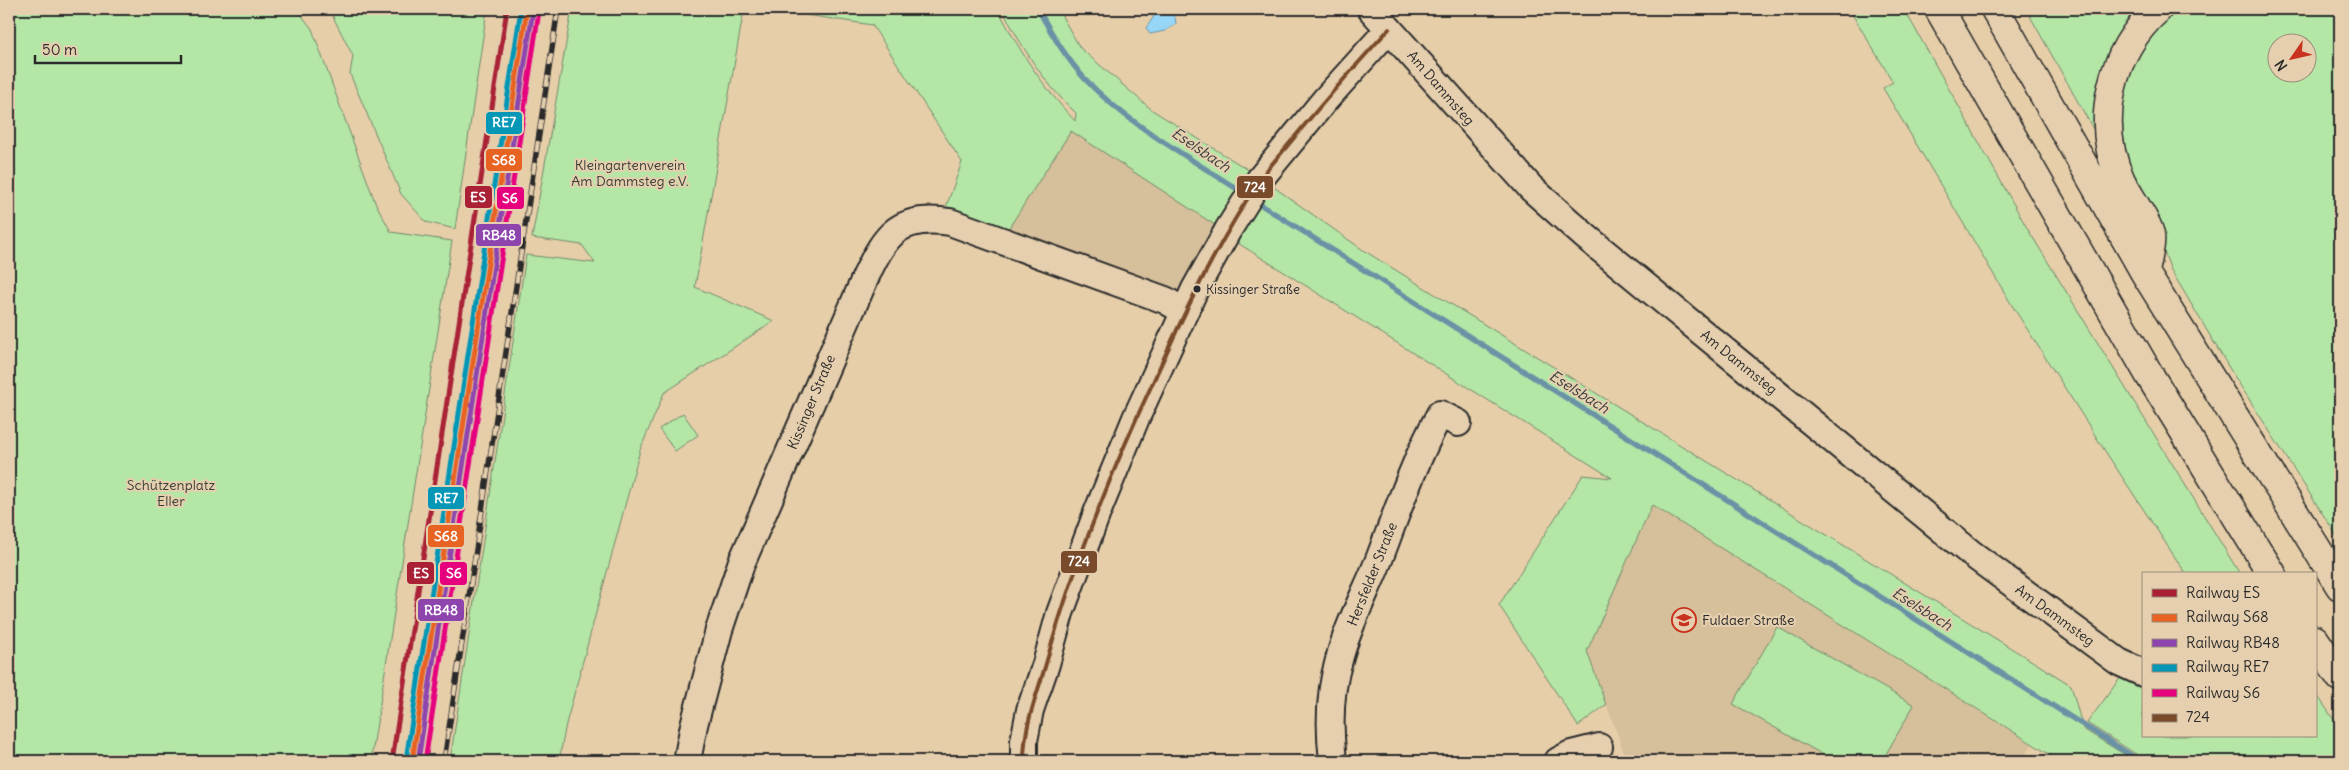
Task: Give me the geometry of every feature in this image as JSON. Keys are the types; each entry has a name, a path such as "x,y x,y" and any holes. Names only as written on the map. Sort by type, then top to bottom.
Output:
{"highway":[{"path":"1939,9 2150,376 2271,572"},
{"path":"1995,9 2145,273 2340,586"},
{"path":"2145,273 2150,234 2113,163 2107,126 2114,76 2140,28 2158,9"},
{"path":"2316,641 2340,677"}],"street":[{"name":"Am Dammsteg","path":"1371,9 1531,188 1586,237 1972,554 2119,662 2142,673"},
{"path":"1024,761 1024,741 1030,710 1046,664 1060,613 1100,505 1184,311 1204,271 1260,179 1325,100 1389,29"},
{"name":"Kissinger Straße","path":"688,761 694,725 719,630 741,564 866,276 883,242 890,234 918,221 950,222 1165,300 1184,311"},
{"name":"Hersfelder Straße","path":"1332,761 1329,731 1330,708 1338,660 1349,629 1430,432 1440,414 1458,423"},
{"path":"1558,761 1571,754 1599,747"}],"shaded area":[{"path":"1071,130 1218,227 1185,287 1176,294 1005,234"},
{"path":"1652,505 2032,744 2021,761 1627,761 1587,651"}],"green space":[{"name":"Schützenplatz Eller","path":"9,9 297,9 312,29 375,202 391,232 452,241 371,761 9,761"},
{"path":"329,9 487,9 455,229 426,222 401,194 350,74 353,56"},
{"name":"Kleingartenverein Am Dammsteg e.V.","path":"572,9 744,9 695,287 774,321 664,393 640,450 566,724 559,761 450,761 526,255 595,263 582,245 532,238"},
{"path":"767,9 998,9 1032,68 1075,121 1076,113 1064,102 1044,77 1002,9 1058,9 1080,48 1152,110 1255,174 1218,227 1071,131 1005,234 945,210 962,162 872,25"},
{"path":"1849,9 1904,9 2027,228 2239,572 2185,572 2013,307 1883,88 1893,82"},
{"path":"2026,9 2143,9 2096,134"},
{"path":"2178,9 2340,9 2340,541 2231,371 2171,270 2158,237 2128,182 2117,122 2133,58 2153,31"},
{"path":"1268,183 1363,250 2071,685 2083,729 2135,761 2060,761 1652,505 1587,651 1606,705 1578,726 1499,605 1583,475 1612,478 1233,240"},
{"path":"683,413 698,435 675,451 659,429"},
{"path":"1777,627 1914,705 1882,761 1834,761 1733,704"},
{"path":"2121,677 2142,689 2142,738 2316,738 2316,693 2340,729 2340,761 2147,761 2087,723"}],"water":[{"path":"1167,9 1175,17 1176,24 1165,31 1150,34 1146,28 1157,12"}],"waterway":[{"name":"Eselsbach","path":"1038,9 1071,63 1102,96 1140,126 1243,193"},
{"name":"Eselsbach","path":"1255,201 2140,761"}],"railway":[{"path":"444,761 558,9"}],"rail line":[{"name":"ES","path":"392,761 507,9"},
{"name":"RE7","path":"406,760 521,9"},
{"name":"S68","path":"412,761 527,9"},
{"name":"RB48","path":"418,761 533,10"},
{"name":"S6","path":"425,761 539,11"}],"transit line":[{"name":"724","path":"1024,761 1026,734 1032,710 1069,588 1123,448 1190,303 1215,253 1263,175 1328,97 1389,29"}],"place":[{"name":"Kissinger Straße","path":"1197,289"},
{"name":"Fuldaer Straße","path":"1684,620"}]}
